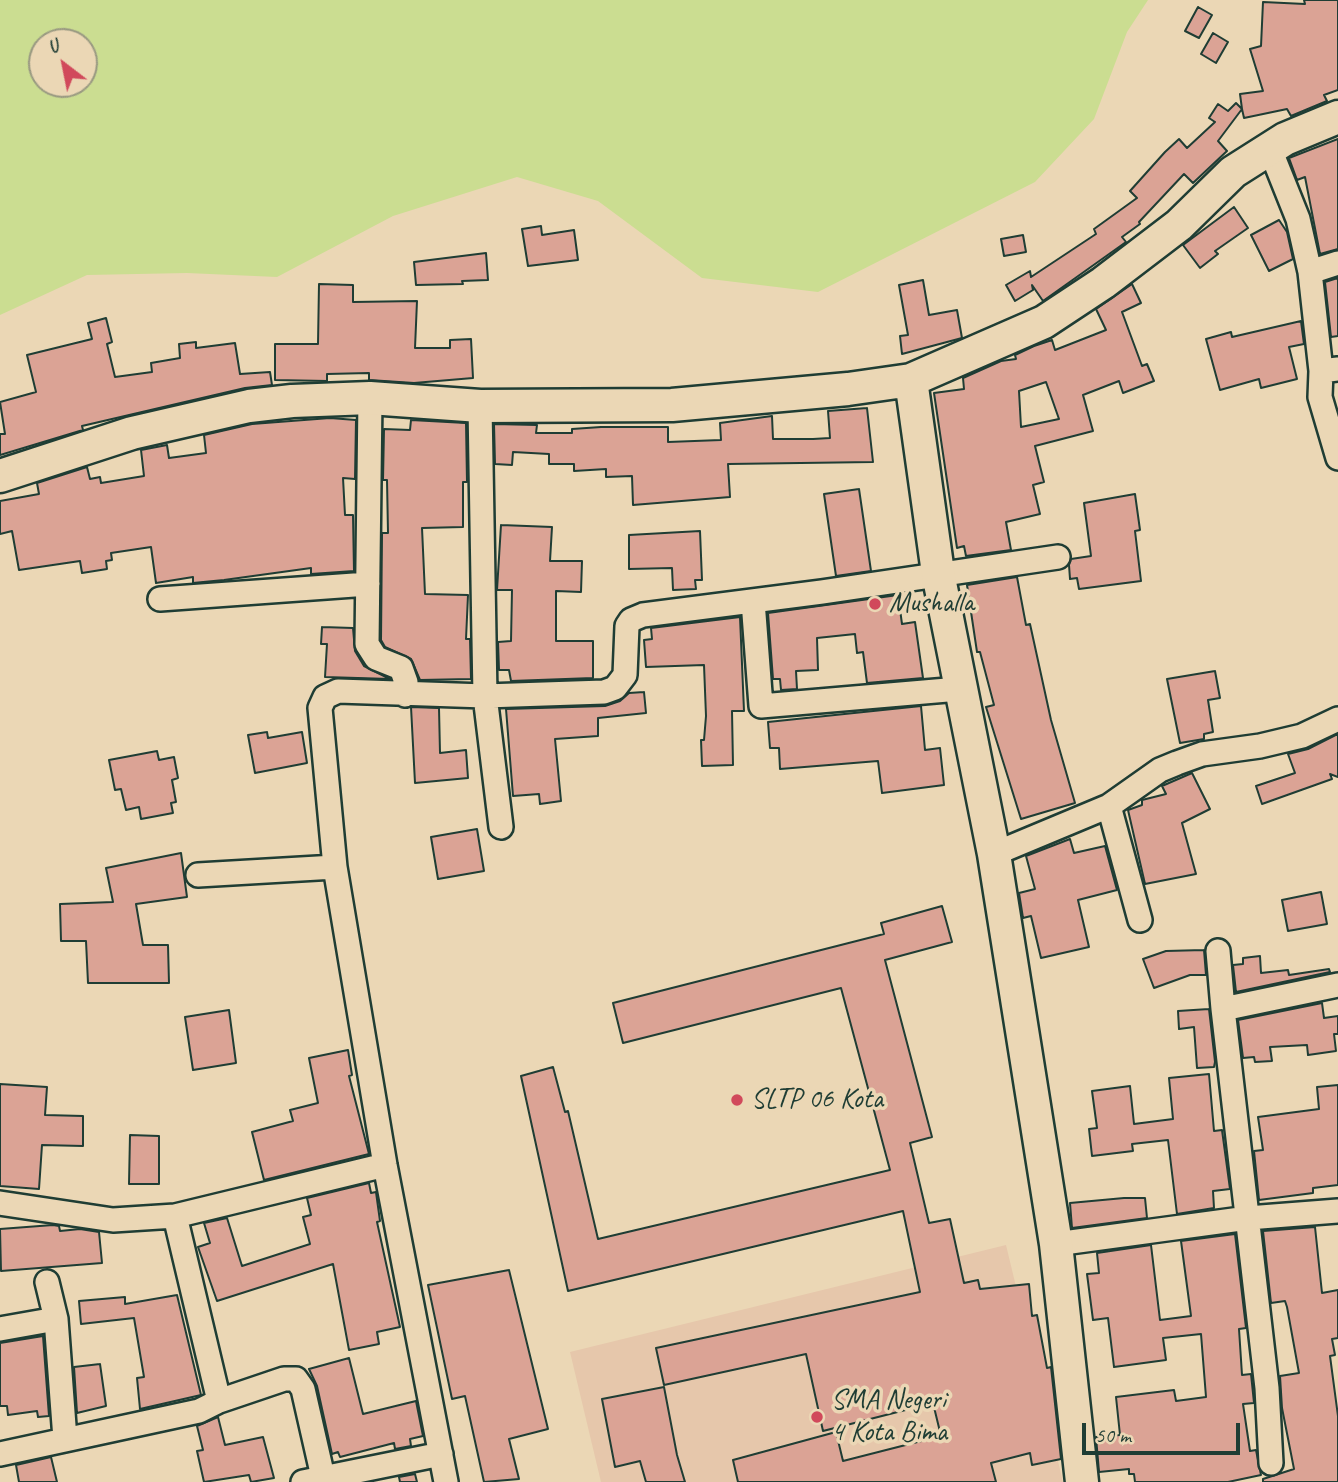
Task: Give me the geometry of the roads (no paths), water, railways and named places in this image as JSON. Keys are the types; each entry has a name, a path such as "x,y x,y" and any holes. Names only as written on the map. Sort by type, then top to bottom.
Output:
{"street":[{"path":"0,476 132,433 249,406 370,398 480,406 672,405 848,389 911,380 987,348 1054,315 1103,283 1168,234 1233,172 1270,149 1338,117"},
{"path":"1270,149 1298,219 1310,272 1329,370 1320,397 1338,458"},
{"path":"1310,272 1338,264"},
{"path":"911,380 938,573 994,854 1056,1244 1082,1482"},
{"path":"370,398 367,644 376,658 401,668 406,682 405,695"},
{"path":"480,406 485,696 501,827"},
{"path":"446,1482 385,1165 335,867 321,705 325,697 338,691 485,696 604,692 615,688 625,675 626,635 631,620 643,615 1058,557"},
{"path":"160,599 368,584"},
{"path":"753,601 761,706 959,689"},
{"path":"994,854 1110,806 1160,770 1177,763 1202,754 1260,746 1302,736 1338,719"},
{"path":"1110,806 1140,920"},
{"path":"198,875 335,867"},
{"path":"1218,951 1267,1388 1271,1463"},
{"path":"1223,1009 1338,985"},
{"path":"0,1203 113,1220 175,1216 385,1165"},
{"path":"1056,1244 1248,1218 1338,1211"},
{"path":"175,1216 219,1401"},
{"path":"47,1282 56,1319 65,1440"},
{"path":"0,1329 56,1319"},
{"path":"0,1454 199,1411 219,1401 284,1379 296,1378 303,1389 313,1480 441,1454"}],"place":[{"name":"Mushalla","path":"875,604"},
{"name":"SLTP 06 Kota","path":"737,1100"},
{"name":"SMA Negeri 4 Kota Bima","path":"817,1417"}]}
